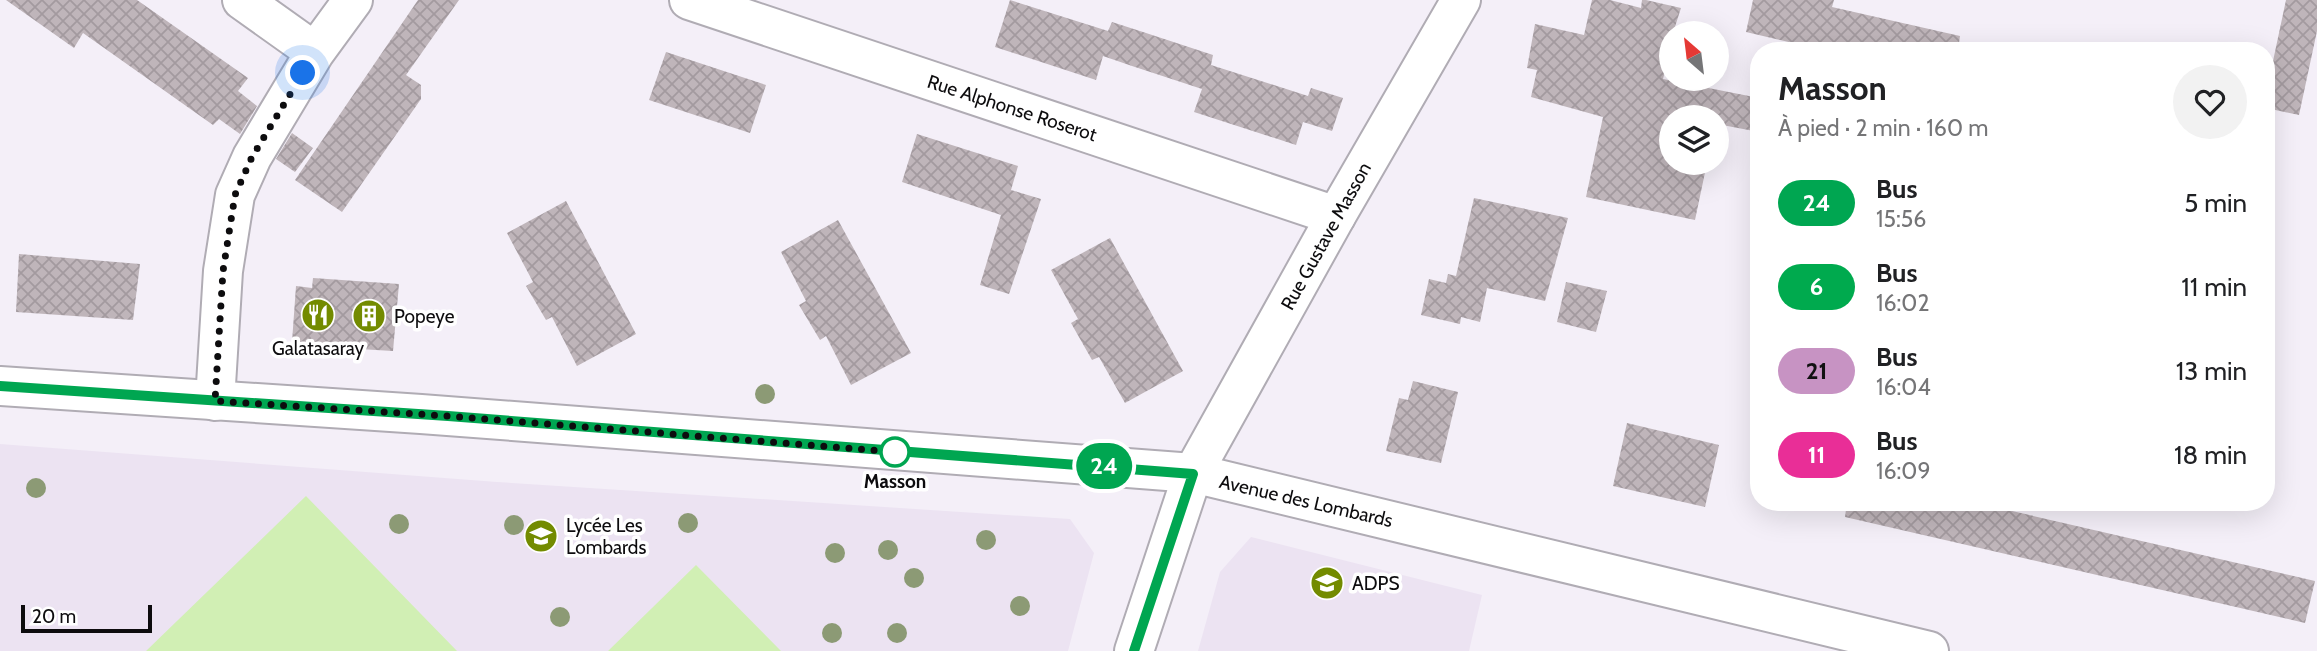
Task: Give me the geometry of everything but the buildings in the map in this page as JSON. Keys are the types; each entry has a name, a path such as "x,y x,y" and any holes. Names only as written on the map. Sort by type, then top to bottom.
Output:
{"street":[{"path":"242,0 315,52"},
{"path":"215,401 223,271 235,195 252,157 315,52 353,0"},
{"name":"Rue Alphonse Roserot","path":"689,0 1336,216"},
{"name":"Rue Gustave Masson","path":"1134,651 1193,474 1336,216 1461,0"},
{"name":"Avenue des Lombards","path":"0,386 448,416 1193,474 1929,651"}],"shaded area":[{"name":"Lycée Les Lombards","path":"0,444 497,482 1070,519 1094,553 1068,651 0,651"},
{"name":"ADPS","path":"1251,537 1482,595 1469,651 1198,651 1220,572"}],"green space":[{"path":"306,496 457,651 146,651"},
{"path":"696,565 781,651 608,651"}],"bus line":[{"name":"24","path":"0,386 448,416 1193,474 1134,651"}],"place":[{"name":"Galatasaray","path":"318,315"},
{"name":"Popeye","path":"369,316"},
{"name":"Masson","path":"895,452"},
{"name":"Lycée Les Lombards","path":"541,536"},
{"name":"ADPS","path":"1327,583"}],"route":[{"path":"303,73 252,157 235,195 223,271 215,401 448,416 895,452"}]}
